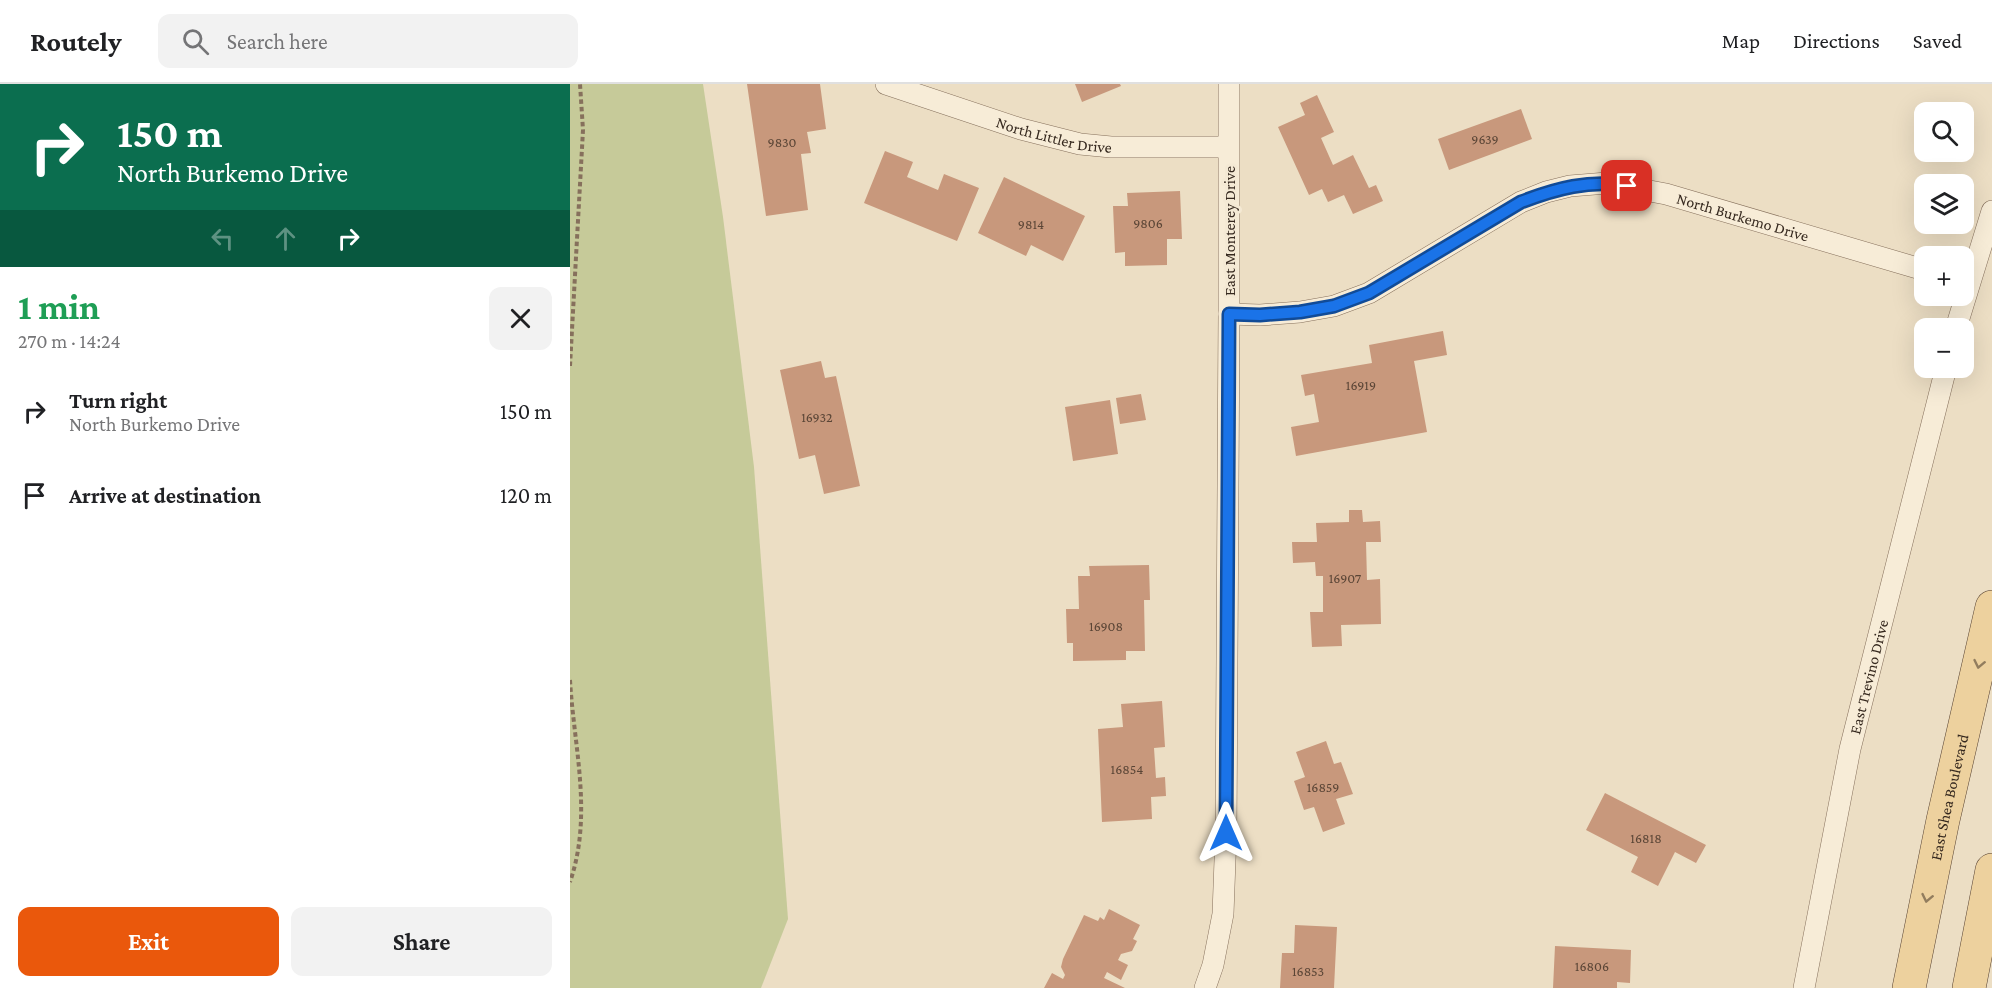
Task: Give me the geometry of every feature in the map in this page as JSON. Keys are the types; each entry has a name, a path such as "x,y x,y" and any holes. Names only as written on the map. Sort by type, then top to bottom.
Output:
{"main road":[{"name":"East Shea Boulevard","path":"1909,988 1943,820 1992,607"},
{"path":"1969,988 1992,870"}],"street":[{"name":"North Littler Drive","path":"886,84 1021,129 1080,144 1111,147 1228,147"},
{"name":"East Monterey Drive","path":"1205,988 1213,965 1223,902 1226,833 1229,84"},
{"name":"North Burkemo Drive","path":"1229,314 1260,315 1334,306 1377,289 1521,202 1570,186 1607,183 1666,194 1914,267"},
{"path":"1974,263 1992,211"},
{"name":"East Trevino Drive","path":"1804,988 1850,749 1943,378"}],"path":[{"path":"570,366 583,130 580,84"},
{"path":"570,680 583,805 580,840 570,882"}],"green space":[{"path":"570,84 703,84 723,217 754,467 788,919 761,988 570,988"}],"building":[{"path":"747,84 820,84 826,129 807,132 811,153 801,154 808,210 766,216"},
{"path":"1075,84 1120,84 1121,86 1082,102"},
{"path":"1317,95 1334,132 1321,138 1333,165 1353,155 1369,188 1376,185 1383,201 1353,214 1344,195 1328,202 1322,189 1309,195 1278,127 1305,115 1300,103"},
{"path":"1521,109 1532,139 1449,170 1438,139"},
{"path":"885,151 913,162 907,177 938,190 944,174 979,188 957,241 864,203"},
{"path":"1004,177 1085,216 1063,261 1031,245 1026,256 978,233"},
{"path":"1180,191 1182,239 1167,239 1167,265 1125,266 1125,252 1115,253 1113,206 1128,206 1127,193"},
{"path":"1443,331 1447,355 1414,361 1427,432 1296,456 1291,427 1319,422 1314,394 1305,396 1301,375 1372,363 1369,345"},
{"path":"821,361 825,378 836,376 860,486 824,494 815,455 799,459 780,370"},
{"path":"1141,394 1146,420 1120,424 1116,398"},
{"path":"1110,400 1118,454 1073,461 1065,407"},
{"path":"1349,510 1362,510 1363,522 1380,521 1381,542 1366,542 1367,580 1380,579 1381,624 1341,625 1342,646 1312,647 1310,612 1323,612 1323,576 1316,576 1315,562 1293,563 1292,542 1317,542 1316,523 1349,522"},
{"path":"1149,565 1150,600 1144,600 1145,651 1126,651 1126,660 1073,661 1073,643 1067,643 1066,609 1079,609 1078,576 1090,576 1089,566"},
{"path":"1162,701 1165,747 1154,748 1156,778 1165,777 1166,796 1151,797 1152,819 1102,822 1098,729 1123,727 1121,704"},
{"path":"1326,741 1334,764 1341,762 1353,794 1336,799 1345,824 1323,832 1314,807 1304,810 1294,781 1305,777 1296,752"},
{"path":"1605,793 1706,845 1696,863 1675,852 1658,886 1631,872 1638,857 1586,830"},
{"path":"1109,909 1140,925 1133,939 1137,941 1132,951 1121,954 1118,960 1128,965 1121,980 1107,972 1104,978 1125,988 1044,988 1052,973 1063,979 1065,975 1061,967 1063,959 1084,915 1098,921 1100,917 1104,920"},
{"path":"1295,925 1337,927 1334,988 1280,988 1282,953 1294,953"},
{"path":"1555,946 1631,950 1630,983 1617,982 1617,988 1553,988"}],"route":[{"path":"1226,833 1229,314 1260,315 1300,312 1334,306 1369,293 1402,275 1458,238 1521,202 1570,186 1607,183 1627,186"}]}
